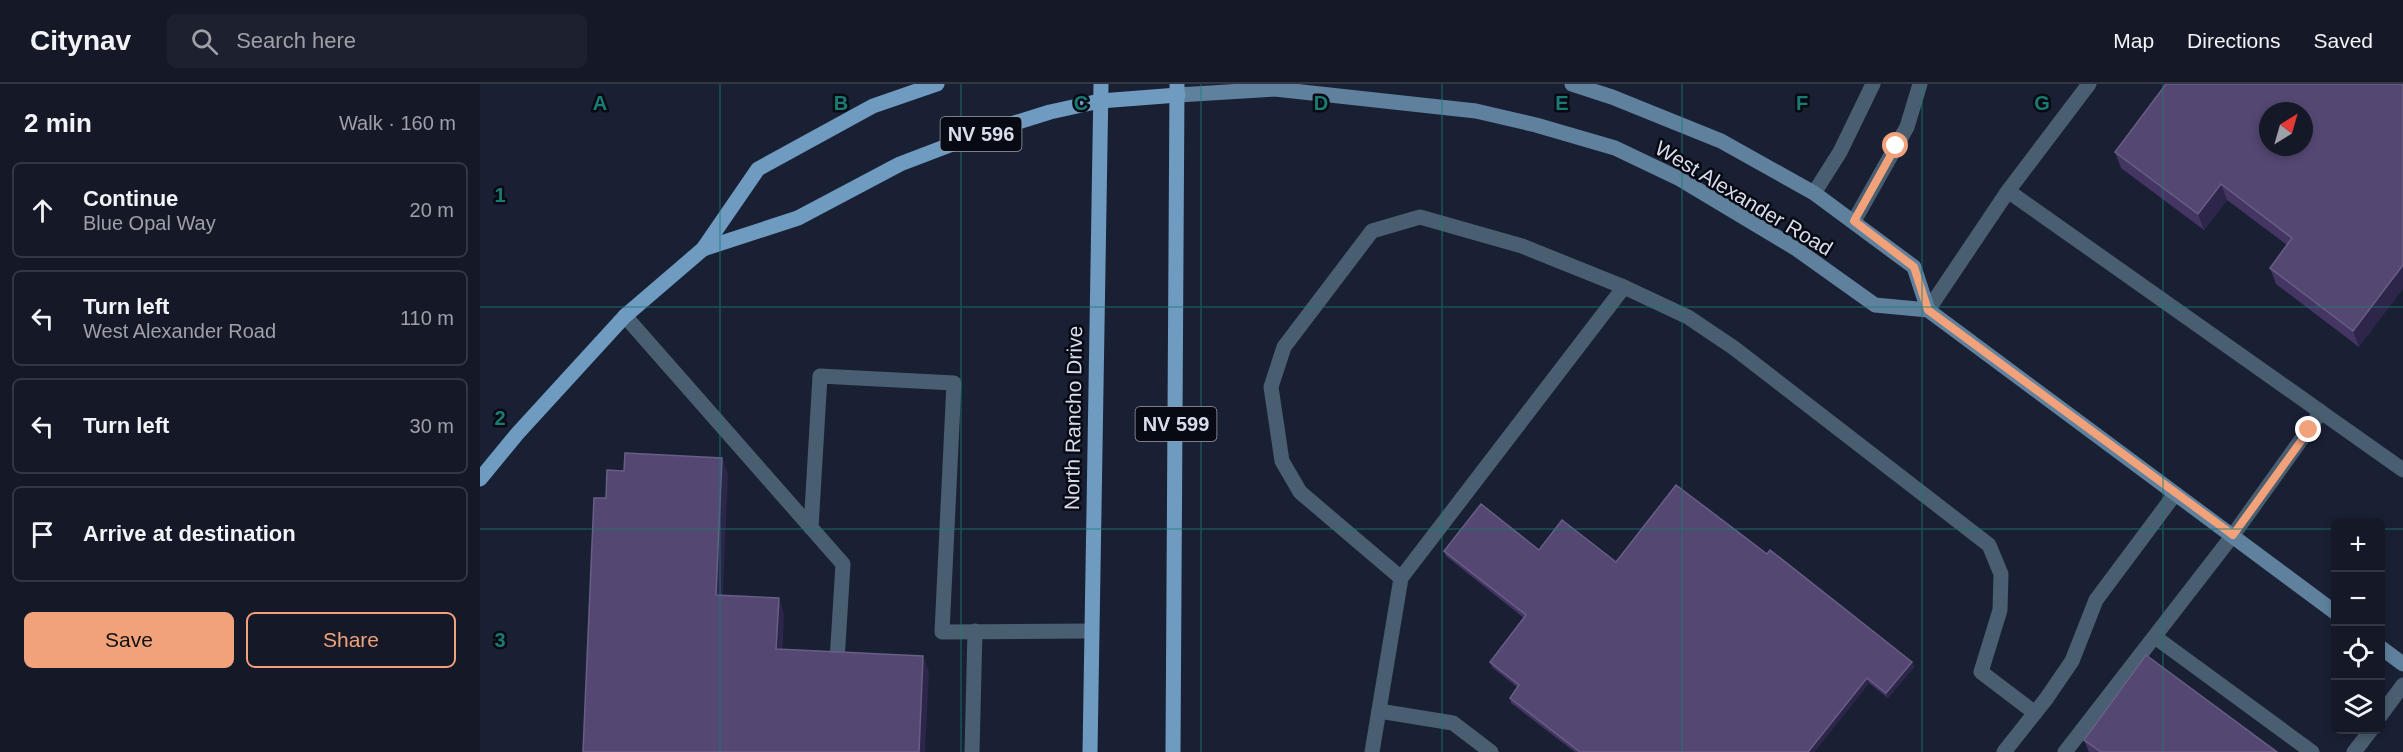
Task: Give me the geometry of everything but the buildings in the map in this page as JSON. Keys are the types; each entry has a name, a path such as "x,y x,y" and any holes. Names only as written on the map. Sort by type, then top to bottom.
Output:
{"main road":[{"name":"NV 596","path":"480,480 517,434 625,316 703,249 758,169 873,106 937,84"},
{"name":"North Rancho Drive","path":"1090,752 1101,84"},
{"name":"West Alexander Road","path":"1178,90 1275,89 1476,111 1536,125 1615,148 1680,179 1795,248 1875,305 1928,310 1914,267 1814,193 1721,141 1612,97 1572,84"},
{"name":"NV 596","path":"703,249 798,218 900,164 976,135 1050,112 1100,101 1178,90"},
{"name":"NV 599","path":"1173,752 1178,90"},
{"path":"1928,310 2331,609"},
{"path":"2385,651 2403,664"}],"street":[{"path":"1814,193 1840,152 1872,84"},
{"path":"1854,221 1906,128 1920,84"},
{"path":"1928,310 2008,191 2089,84"},
{"path":"2008,191 2403,470"},
{"path":"1401,578 1300,492 1282,461 1271,387 1284,347 1372,231 1420,217 1522,246 1688,317 1734,348 1989,545 2001,574 2000,610 1981,672 2035,713"},
{"path":"1371,752 1401,578 1624,288"},
{"path":"625,316 843,564 837,661"},
{"path":"811,528 819,376 954,382 942,632 1091,631"},
{"path":"2065,752 2233,535 2321,412"},
{"path":"2004,752 2072,661 2096,600 2175,494"},
{"path":"972,752 975,632"},
{"path":"2155,637 2312,752"},
{"path":"2385,709 2403,685"},
{"path":"1378,711 1454,723 1491,752"},
{"path":"2354,752 2367,734"}],"route":[{"path":"1896,146 1854,221 1914,267 1928,310 2233,535 2309,430"}]}
